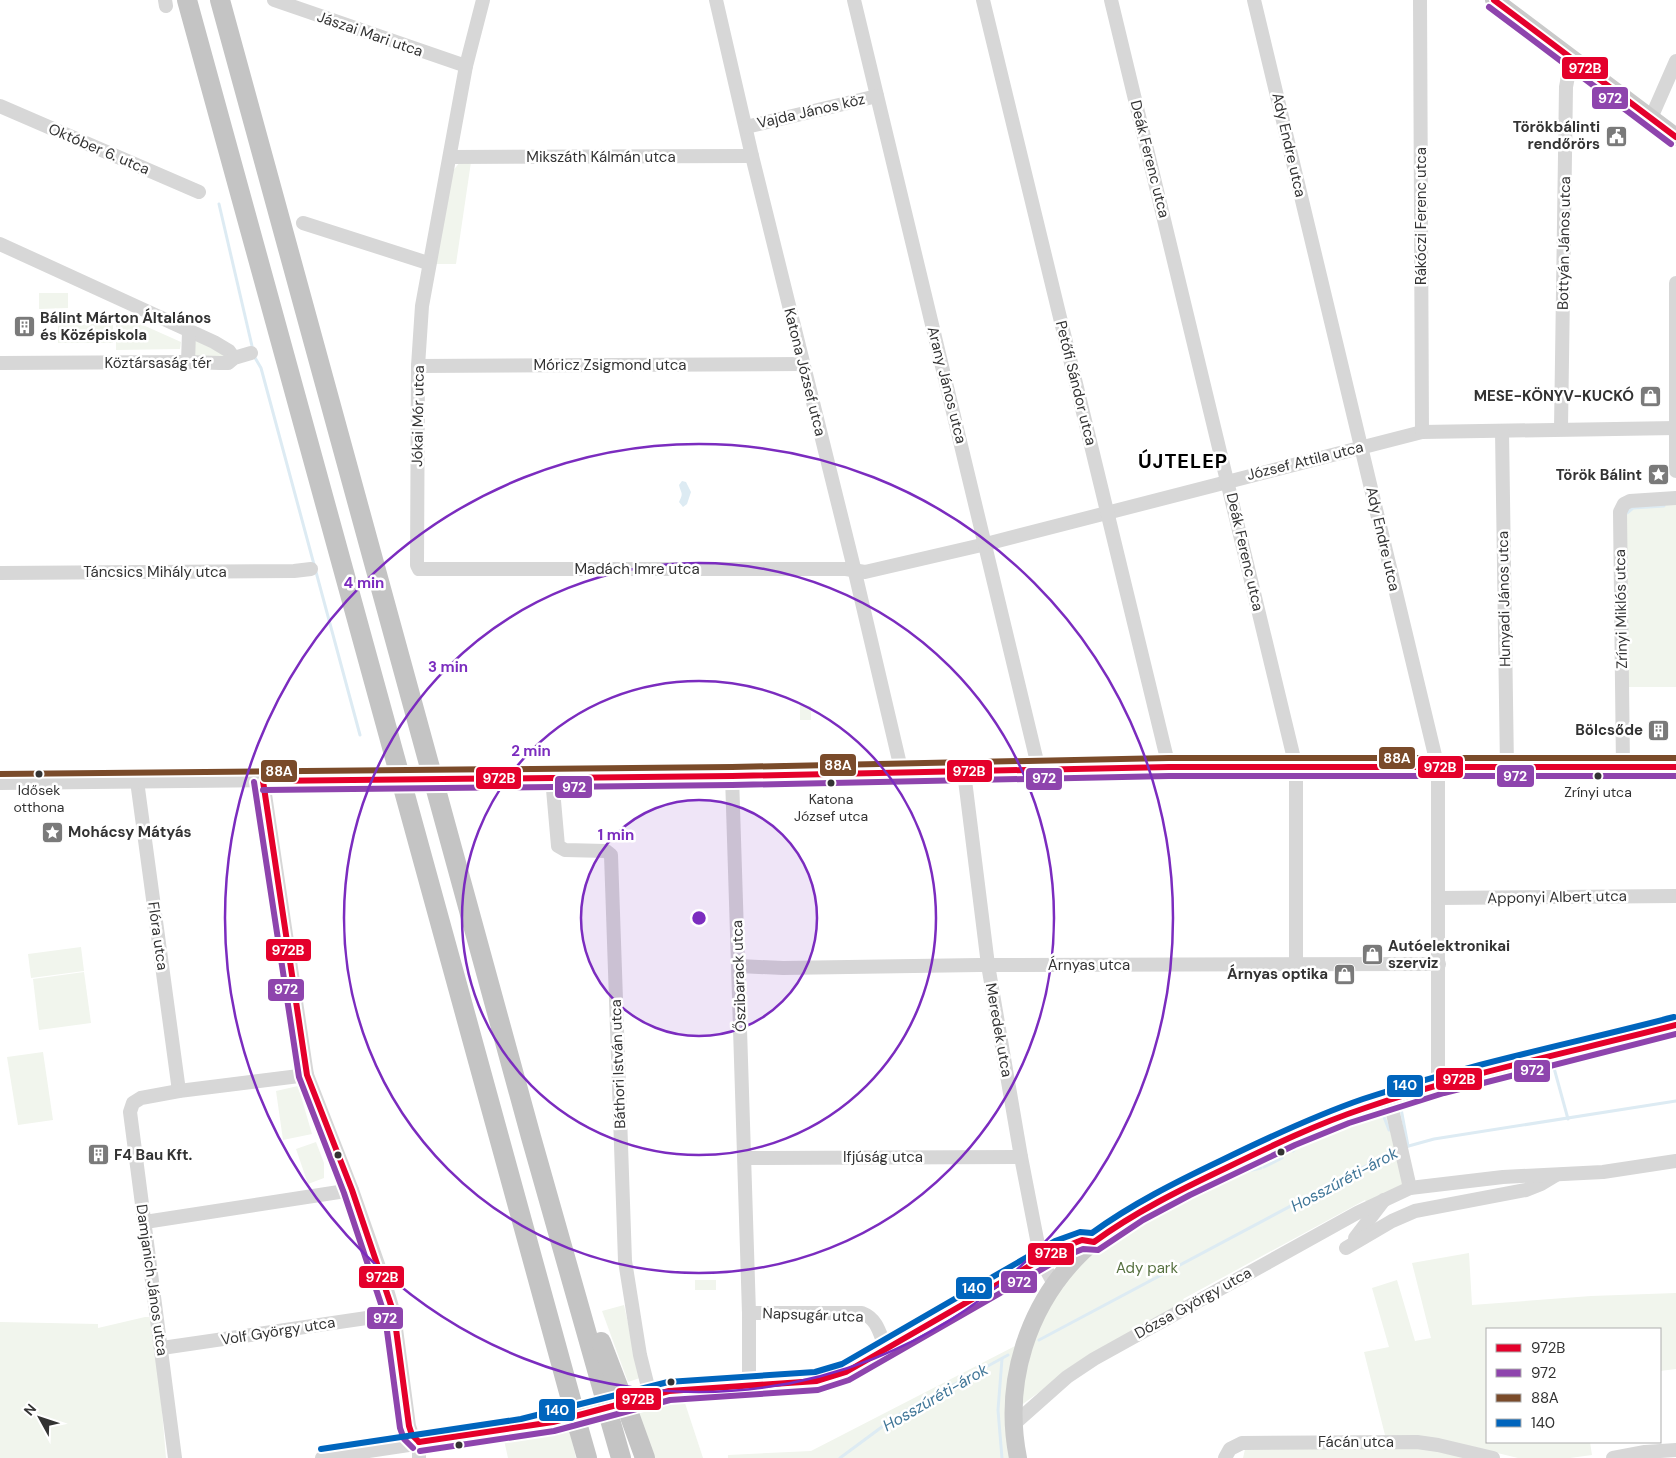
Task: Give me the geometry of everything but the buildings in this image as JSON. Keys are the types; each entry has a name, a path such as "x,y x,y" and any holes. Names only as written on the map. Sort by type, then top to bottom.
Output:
{"highway":[{"path":"187,0 587,1458"},
{"path":"220,0 531,1137 619,1404 645,1458"},
{"path":"228,0 234,20 234,48"},
{"path":"619,1404 621,1458"}],"main road":[{"path":"1494,0 1676,137"},
{"path":"1018,1458 1014,1424 1016,1380 1026,1336 1054,1284 1094,1242 1144,1209 1238,1161 1321,1124 1390,1100 1438,1086 1676,1026"}],"street":[{"name":"Jászai Mari utca","path":"274,0 466,66"},
{"name":"Jókai Mór utca","path":"419,569 416,565 418,366 422,306 428,263 450,157 466,66 483,0"},
{"name":"Katona József utca","path":"716,0 752,156 855,570 902,772"},
{"name":"Arany János utca","path":"854,0 986,544 1038,770"},
{"name":"Petőfi Sándor utca","path":"983,0 1169,767"},
{"name":"Deák Ferenc utca","path":"1111,0 1296,767 1296,965"},
{"name":"Ady Endre utca","path":"1254,0 1438,768 1438,1086"},
{"name":"Rákóczi Ferenc utca","path":"1420,0 1422,432"},
{"name":"Bottyán János utca","path":"1561,428 1566,87 1569,71 1575,60"},
{"path":"1651,118 1674,76 1676,61"},
{"name":"Vajda János köz","path":"746,127 877,96"},
{"name":"Október 6. utca","path":"0,106 199,192"},
{"name":"Mikszáth Kálmán utca","path":"450,157 752,156"},
{"path":"303,223 428,263"},
{"name":"Köztársaság tér","path":"0,244 214,342 229,351 234,358 228,363 0,363"},
{"path":"1676,284 1676,470"},
{"path":"188,362 189,332"},
{"path":"234,358 251,353"},
{"name":"Móricz Zsigmond utca","path":"418,366 803,364"},
{"name":"József Attila utca","path":"855,570 865,572 986,544 1422,432 1561,428 1676,428"},
{"name":"Hunyadi János utca","path":"1502,431 1507,768"},
{"name":"Zrínyi Miklós utca","path":"1623,768 1620,512 1624,504 1630,500 1676,498"},
{"name":"Táncsics Mihály utca","path":"0,574 294,571 311,569"},
{"name":"Madách Imre utca","path":"419,569 855,570"},
{"path":"0,783 732,776 1169,767 1676,767"},
{"name":"Meredek utca","path":"964,772 988,965 1021,1157 1041,1260 1054,1284"},
{"name":"Őszibarack utca","path":"732,776 749,1313 749,1385"},
{"name":"Báthori István utca","path":"552,778 556,842 558,846 565,850 606,851 610,855 625,1261 640,1355 650,1395"},
{"path":"263,781 307,1075 352,1190 394,1314 408,1419 412,1435 419,1442 418,1458"},
{"name":"Flóra utca","path":"137,782 179,1091"},
{"name":"Apponyi Albert utca","path":"1439,898 1676,896"},
{"name":"Árnyas utca","path":"739,966 1439,964"},
{"path":"179,1091 307,1075"},
{"name":"Damjanich János utca","path":"175,1458 130,1112 133,1103 141,1098 179,1091"},
{"path":"1390,1100 1410,1188"},
{"name":"Ifjúság utca","path":"744,1158 1021,1157"},
{"name":"Dózsa György utca","path":"1014,1424 1067,1377 1094,1359 1385,1199 1410,1188 1502,1177 1603,1172 1676,1161"},
{"name":"Dózsa György utca","path":"1385,1199 1350,1246 1392,1221 1415,1212 1526,1190 1541,1184 1557,1174"},
{"path":"145,1222 352,1190"},
{"path":"322,1458 419,1442 530,1427 650,1395 700,1387 817,1381 832,1378 886,1349 1060,1248 1082,1240 1094,1242"},
{"name":"Napsugár utca","path":"749,1313 862,1313 871,1316 886,1349"},
{"name":"Volf György utca","path":"162,1348 394,1314"},
{"name":"Fácán utca","path":"1225,1458 1230,1449 1242,1444 1332,1442 1427,1443 1493,1458"},
{"path":"1613,1458 1646,1452 1676,1450"}],"green space":[{"path":"460,162 471,162 456,264 433,264 452,172"},
{"path":"39,293 68,293 68,308 39,309"},
{"path":"58,313 113,313 113,343 58,343"},
{"path":"116,313 181,342 180,349 116,350"},
{"path":"193,339 225,354 222,359 193,359"},
{"path":"1676,504 1676,687 1625,687 1623,514 1627,507"},
{"path":"800,705 811,706 811,720 800,720"},
{"path":"81,947 84,971 31,978 28,954"},
{"path":"84,972 91,1023 39,1030 33,979"},
{"path":"43,1052 53,1120 18,1125 7,1057"},
{"path":"298,1086 312,1134 283,1140 276,1091"},
{"name":"Ady park","path":"1383,1110 1386,1111 1403,1184 1400,1187 1367,1203 1365,1200 1183,1299 1185,1302 1091,1355 1020,1406 1021,1393 1039,1320 1074,1269 1122,1228 1221,1180 1239,1169 1259,1162 1261,1164 1283,1154 1282,1151 1300,1139"},
{"path":"316,1142 324,1163 324,1178 308,1184 296,1149"},
{"path":"1469,1253 1472,1305 1591,1296 1676,1293 1676,1369 1661,1371 1661,1328 1486,1328 1486,1443 1590,1443 1592,1455 1570,1458 1518,1458 1435,1438 1419,1446 1482,1458 1243,1458 1247,1441 1386,1439 1364,1352 1389,1347 1372,1288 1397,1280 1415,1341 1431,1338 1412,1263"},
{"path":"695,1280 716,1280 716,1290 695,1290"},
{"path":"624,1305 640,1378 628,1382 602,1311"},
{"path":"145,1317 154,1317 166,1458 0,1458 0,1322 98,1324 98,1328"},
{"path":"1019,1344 1013,1458 728,1458 728,1455 811,1451"},
{"path":"682,1394 703,1458 654,1458 634,1405"},
{"path":"568,1424 576,1458 508,1458 504,1440"}],"shaded area":[{"path":"682,481 686,482 691,492 687,504 683,507 679,502 682,495 679,485"}],"waterway":[{"path":"219,204 252,346"},
{"path":"254,356 261,368 360,735"},
{"path":"1627,513 1633,508 1664,506"},
{"path":"1554,1068 1568,1119"},
{"name":"Hosszúréti-árok","path":"1405,1147 1434,1139 1676,1101"},
{"path":"1400,1103 1408,1146"},
{"path":"1372,1115 1382,1115"},
{"path":"1384,1117 1389,1130"},
{"path":"1293,1151 1300,1142"},
{"name":"Hosszúréti-árok","path":"1039,1340 1396,1150"},
{"path":"1264,1167 1282,1158"},
{"path":"1215,1184 1234,1174 1261,1168"},
{"path":"1170,1204 1208,1187"},
{"name":"Hosszúréti-árok","path":"840,1458 898,1415 1008,1355"},
{"path":"1002,1359 998,1410 1002,1458"}],"transit line":[{"name":"972B","path":"1494,0 1676,137"},
{"name":"972","path":"1489,7 1671,144"},
{"name":"88A","path":"0,774 732,767 1169,758 1676,758"},
{"name":"972B","path":"263,781 732,776 1169,767 1676,767"},
{"name":"972","path":"263,790 732,785 1169,776 1676,776"},
{"name":"972B","path":"263,781 307,1075 352,1190 394,1314 409,1426 412,1435 419,1442"},
{"name":"972","path":"254,782 299,1077 344,1193 385,1316 400,1428 404,1439 413,1448"},
{"name":"140","path":"321,1449 521,1419 668,1382 815,1372 842,1364 1055,1241 1080,1232 1092,1233 1123,1212 1171,1185 1309,1120 1363,1099 1401,1087 1518,1055 1674,1017"},
{"name":"972B","path":"419,1442 553,1422 669,1391 817,1381 846,1372 1059,1249 1082,1240 1094,1242 1125,1221 1175,1193 1312,1128 1403,1095 1676,1025"},
{"name":"972","path":"420,1451 554,1431 670,1400 818,1390 849,1380 1063,1257 1083,1249 1098,1250 1143,1220 1190,1195 1295,1145 1349,1123 1444,1093 1676,1034"}],"place":[{"name":"Törökbálinti rendőrörs","path":"1616,136"},
{"name":"Bálint Márton Általános és Középiskola","path":"24,327"},
{"name":"MESE-KÖNYV-KUCKÓ","path":"1650,396"},
{"name":"Török Bálint","path":"1658,475"},
{"name":"Bölcsőde","path":"1659,730"},
{"name":"Idősek otthona","path":"39,774"},
{"name":"Zrínyi utca","path":"1598,776"},
{"name":"Katona József utca","path":"831,783"},
{"name":"Mohácsy Mátyás","path":"52,832"},
{"name":"Autóelektronikai szerviz","path":"1372,955"},
{"name":"Árnyas optika","path":"1344,974"},
{"name":"F4 Bau Kft.","path":"98,1155"}],"district":[{"name":"ÚJTELEP","path":"1183,461"}]}
